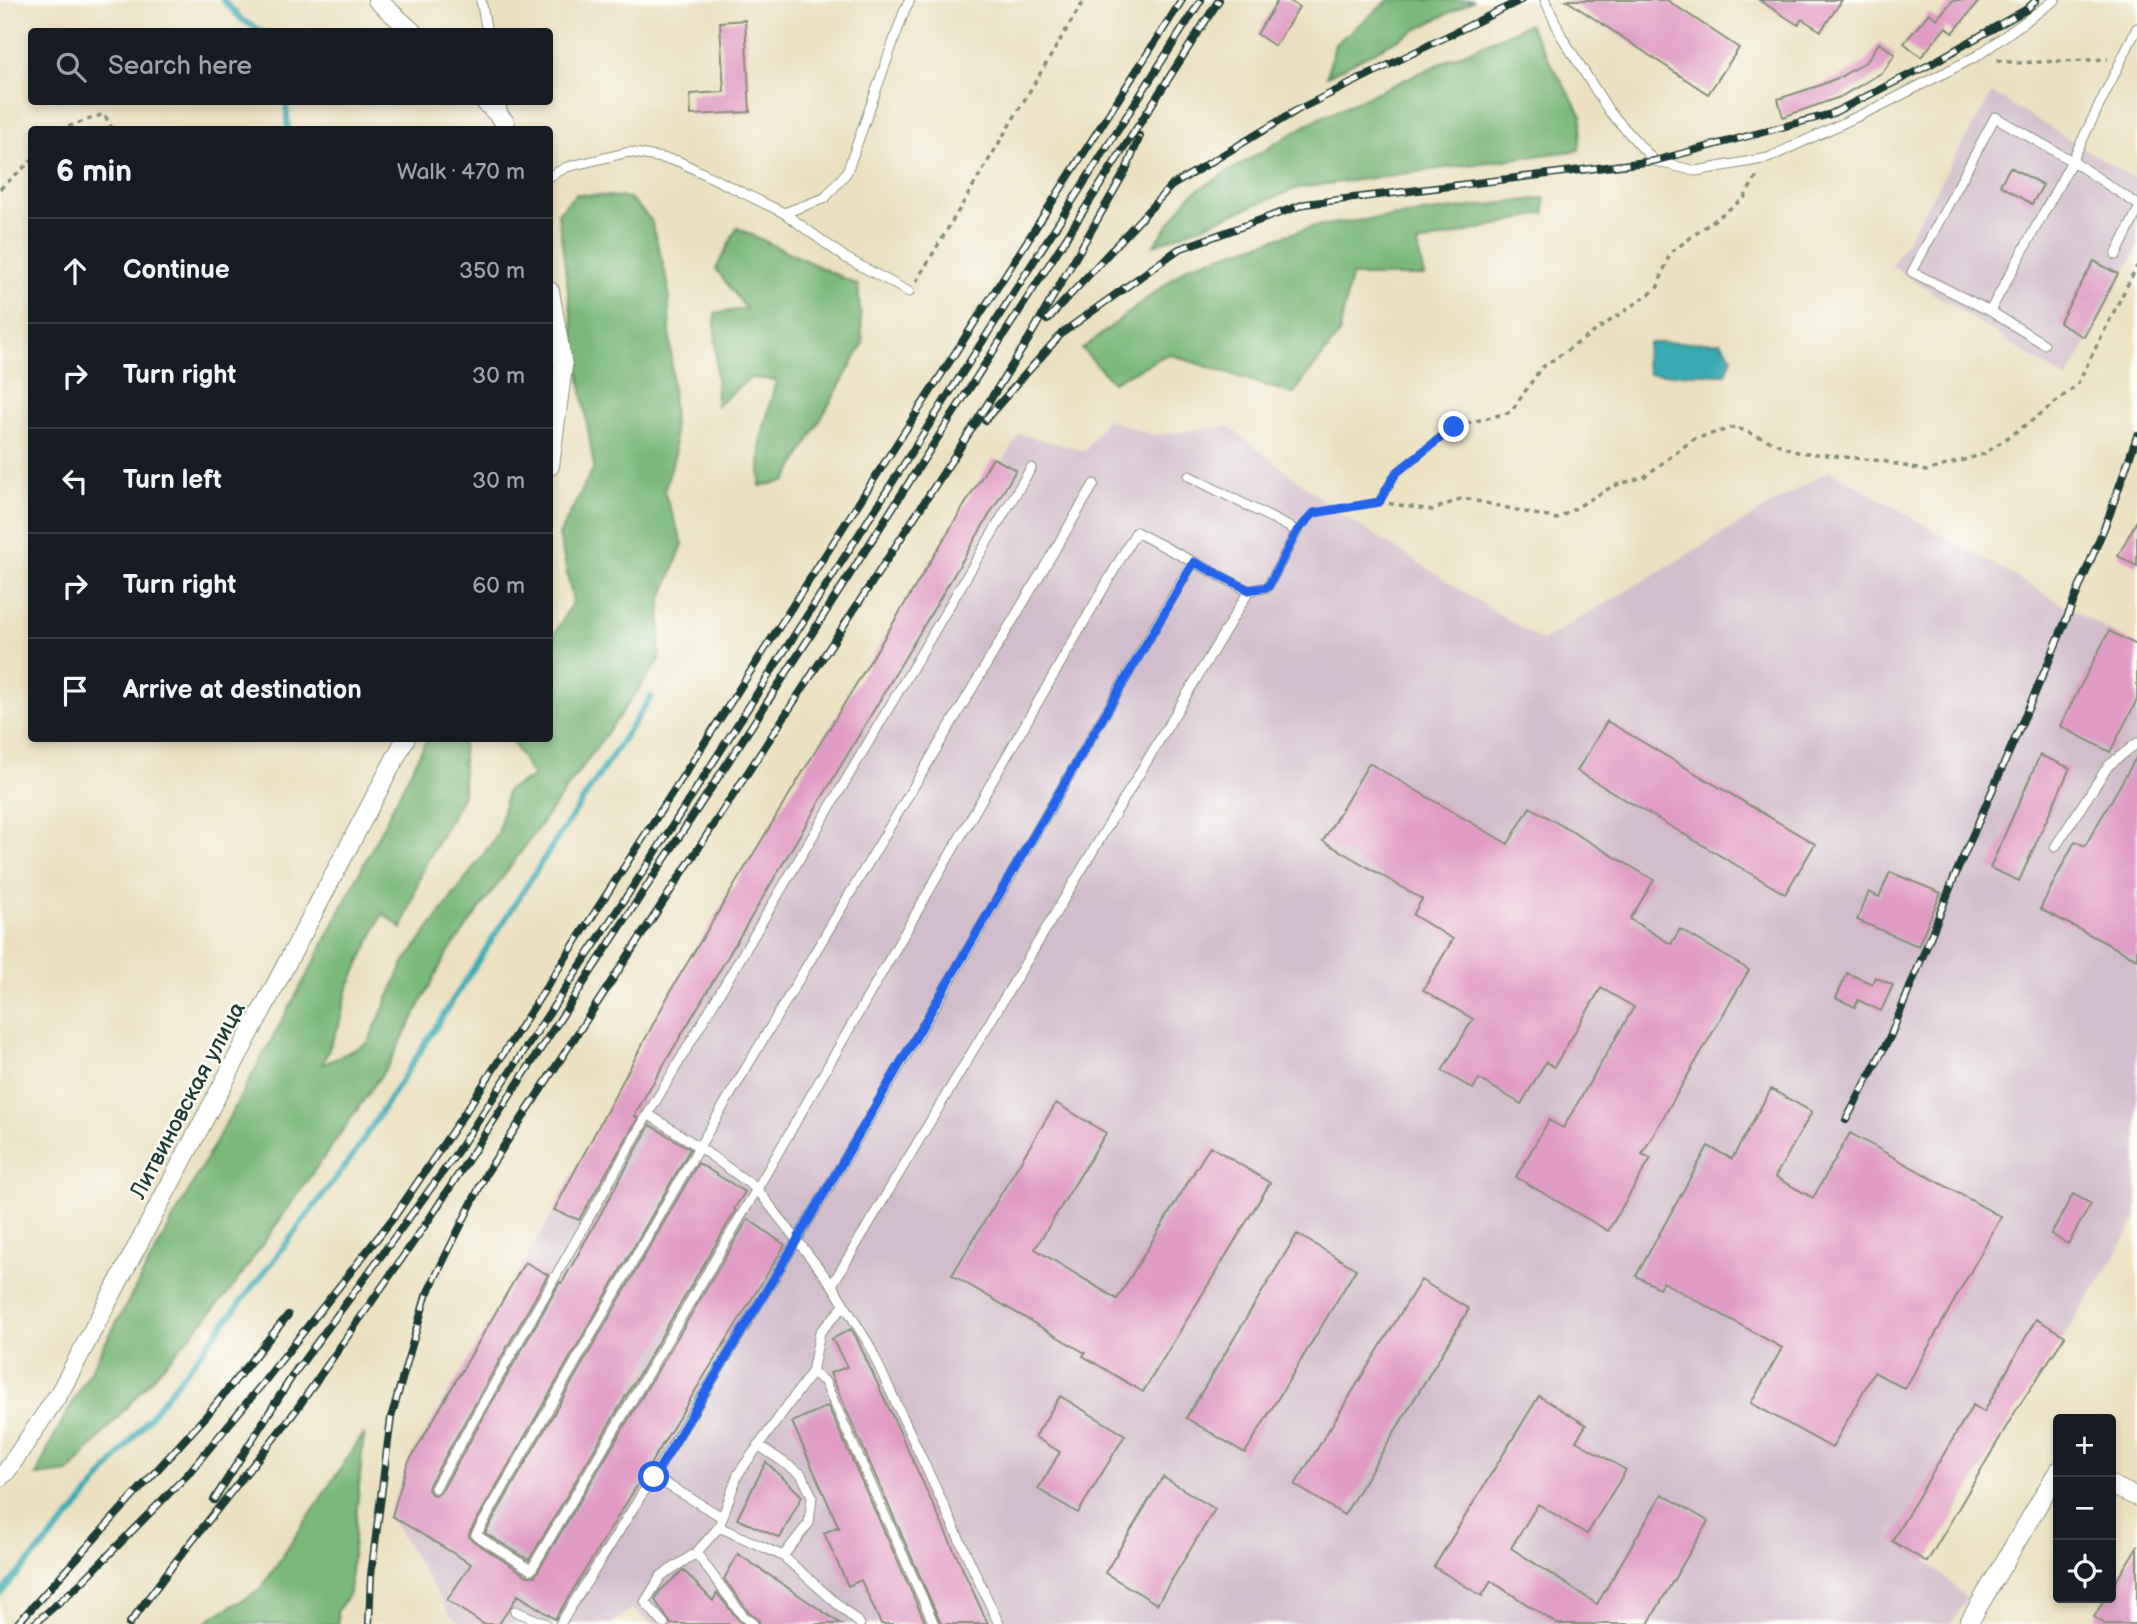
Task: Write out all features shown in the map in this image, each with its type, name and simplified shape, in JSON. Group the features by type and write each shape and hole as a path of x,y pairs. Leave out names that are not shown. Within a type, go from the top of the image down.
{"street":[{"path":"377,0 408,28"},
{"path":"488,105 506,126"},
{"path":"553,308 563,366 553,444"},
{"name":"Литвиновская улица","path":"0,1477 60,1392 404,742"},
{"path":"1968,1624 2054,1477"},
{"path":"2116,1487 2137,1497"}],"lane":[{"path":"481,0 486,28"},
{"path":"783,214 825,198 847,172 910,0"},
{"path":"1545,0 1562,37 1609,111 1654,161 1696,171 1768,158 1880,107 1977,56 2055,0"},
{"path":"1990,311 2072,161 2137,28"},
{"path":"501,105 506,126"},
{"path":"2044,344 1990,311 1912,272 1995,117 2072,161 2137,204"},
{"path":"553,174 567,167 629,152 678,161 783,214 846,258 909,292"},
{"path":"2116,255 2137,212"},
{"path":"435,1488 648,1114 1031,468"},
{"path":"1094,484 699,1147 476,1535 531,1570 757,1189 1136,532 1249,590 1268,587 1297,531 1189,476"},
{"path":"560,1624 654,1477 797,1240 1194,562"},
{"path":"832,1285 1249,590"},
{"path":"2054,847 2108,766 2137,744"},
{"path":"648,1114 757,1189 832,1285 868,1343 999,1624"},
{"path":"664,1624 645,1602 661,1576 696,1553 719,1527 738,1474 812,1372 820,1332 844,1306"},
{"path":"812,1372 825,1382 934,1624"},
{"path":"758,1445 801,1474 812,1496 809,1522 783,1556"},
{"path":"654,1477 722,1517"},
{"path":"719,1527 783,1556 860,1624"},
{"path":"696,1553 743,1616 753,1624"},
{"path":"515,1611 546,1624"}],"path":[{"path":"909,292 1084,0"},
{"path":"1977,56 2016,63 2122,59"},
{"path":"70,126 104,114 111,126"},
{"path":"1379,502 1396,473 1454,427 1511,412 1541,368 1657,289 1670,253 1744,198 1768,158"},
{"path":"0,188 28,164"},
{"path":"1297,531 1314,513 1379,502 1432,510 1464,498 1557,519 1613,486 1644,477 1694,439 1735,426 1797,452 1883,461 1926,471 1984,454 2077,385 2137,266"}],"shaded area":[{"path":"1992,93 2137,180 2137,249 2067,380 1892,266"},
{"path":"1106,419 1153,435 1228,426 1341,514 1542,641 1830,470 2137,645 2137,1216 2115,1257 2007,1425 1927,1561 1967,1598 1951,1624 653,1624 632,1609 611,1624 464,1624 451,1616 388,1514 407,1465 683,990 1019,434 1085,451"}],"green space":[{"path":"1389,0 1474,0 1327,76 1335,44"},
{"path":"1528,24 1582,116 1579,150 1298,188 1154,245 1191,194 1315,120"},
{"path":"576,194 630,198 651,220 668,283 675,454 664,492 683,544 661,601 659,661 445,957 389,1064 230,1291 69,1472 36,1476 50,1444 318,955 425,742 463,742 463,795 423,869 402,929 383,913 348,988 339,1025 322,1065 368,1043 404,963 498,834 507,790 533,777 513,742 553,742 553,637 573,601 559,535 594,467 558,213"},
{"path":"1544,198 1545,213 1417,244 1424,276 1351,276 1339,334 1293,394 1168,354 1113,382 1082,349 1189,266 1315,226"},
{"path":"737,228 858,285 863,344 786,481 760,486 761,439 776,380 750,378 717,405 715,313 746,309 716,269"},
{"path":"364,1433 349,1593 337,1612 338,1624 205,1624 209,1619 260,1590"}],"water":[{"path":"1721,342 1732,357 1726,374 1649,374 1645,360 1648,343"}],"building":[{"path":"1278,0 1288,0 1299,7 1275,46 1257,34"},
{"path":"1566,0 1667,0 1739,48 1708,94"},
{"path":"1759,0 1842,0 1821,31 1802,19 1798,25"},
{"path":"1953,0 1980,0 1953,33 1946,27 1921,57 1904,43 1929,13 1937,19"},
{"path":"745,20 750,112 691,115 690,94 724,92 720,22"},
{"path":"1879,43 1895,54 1883,72 1840,97 1783,117 1778,99 1840,77 1867,61"},
{"path":"2010,167 2043,185 2032,204 2000,185"},
{"path":"2094,261 2118,274 2084,337 2059,323"},
{"path":"993,458 1016,470 644,1098 634,1116 638,1118 579,1220 554,1210 674,985"},
{"path":"2137,520 2137,566 2118,556"},
{"path":"2109,631 2137,645 2137,700 2110,752 2060,726"},
{"path":"1607,721 1815,844 1785,894 1577,771"},
{"path":"2040,755 2070,768 2019,881 1990,868"},
{"path":"2137,756 2137,959 2040,909 2075,841 2085,846"},
{"path":"1369,763 1508,844 1530,807 1654,880 1630,919 1671,944 1680,929 1749,970 1642,1154 1651,1158 1608,1231 1516,1177 1549,1120 1563,1128 1634,1007 1601,988 1554,1067 1546,1062 1521,1104 1479,1079 1473,1089 1442,1071 1473,1019 1423,990 1453,939 1413,915 1422,899 1323,841"},
{"path":"1890,872 1941,893 1918,946 1857,920 1869,892 1879,897"},
{"path":"1847,973 1872,984 1875,977 1893,985 1881,1011 1858,1000 1855,1007 1836,998"},
{"path":"1771,1089 1812,1112 1775,1177 1813,1198 1850,1133 2001,1217 1905,1389 1874,1372 1832,1448 1751,1403 1782,1348 1663,1282 1659,1288 1636,1276 1708,1146 1732,1159"},
{"path":"1056,1103 1106,1133 1035,1249 1117,1299 1210,1146 1270,1183 1143,1392 1083,1356 1085,1353 952,1275"},
{"path":"650,1125 690,1149 470,1532 472,1540 527,1576 535,1576 748,1219 785,1245 555,1619 518,1595 499,1624 483,1624 447,1600 471,1564 392,1516 407,1465 525,1262 548,1275 429,1485 431,1494 441,1492"},
{"path":"698,1163 745,1192 529,1560 485,1533"},
{"path":"2073,1194 2091,1204 2068,1244 2051,1234"},
{"path":"1297,1234 1356,1269 1245,1453 1186,1418"},
{"path":"1421,1280 1469,1309 1344,1515 1295,1485"},
{"path":"2036,1319 2065,1336 2015,1412 1927,1562 1892,1541 1973,1405 1984,1412"},
{"path":"851,1329 988,1624 941,1624 830,1373 847,1367 832,1339"},
{"path":"1060,1396 1125,1435 1078,1513 1038,1489 1060,1452 1035,1437"},
{"path":"1539,1396 1586,1425 1576,1441 1626,1470 1587,1534 1538,1504 1511,1548 1597,1604 1662,1494 1708,1521 1648,1624 1557,1624 1491,1581 1482,1596 1434,1567"},
{"path":"828,1406 926,1624 881,1624 861,1580 848,1586 824,1533 837,1527 840,1530 792,1422"},
{"path":"766,1462 802,1496 780,1538 737,1519"},
{"path":"1163,1477 1215,1509 1157,1604 1105,1573"},
{"path":"2137,1547 2137,1624 2105,1624 2094,1617 2102,1603 2116,1603 2116,1581"},
{"path":"738,1554 841,1624 760,1624 724,1579"},
{"path":"683,1570 713,1601 717,1593 742,1624 671,1624 655,1600 660,1591"}],"waterway":[{"path":"223,0 242,20 256,28"},
{"path":"286,105 288,126"},
{"path":"0,1594 75,1511 263,1274 354,1154 651,697"}],"railway":[{"path":"34,1624 80,1584 187,1475 394,1217 472,1102 680,781 1182,0"},
{"path":"293,1375 453,1158 648,864 1201,0"},
{"path":"129,1624 294,1413 428,1221 800,652 1219,0"},
{"path":"1047,320 1171,186 1299,109 1521,0"},
{"path":"985,420 1062,333 1179,249 1305,204 1654,161 1831,114 1929,65 2027,9 2036,0"},
{"path":"369,1624 371,1575 391,1418 426,1296 487,1172 1028,340 1126,170 1140,136"},
{"path":"1846,1120 1890,1037 1957,871 2109,516 2137,436"},
{"path":"17,1624 207,1415 288,1315"},
{"path":"214,1500 298,1367"}],"route":[{"path":"654,1477 797,1240 1194,562 1249,590 1268,587 1297,531 1314,513 1379,502 1396,473 1454,427"}]}
